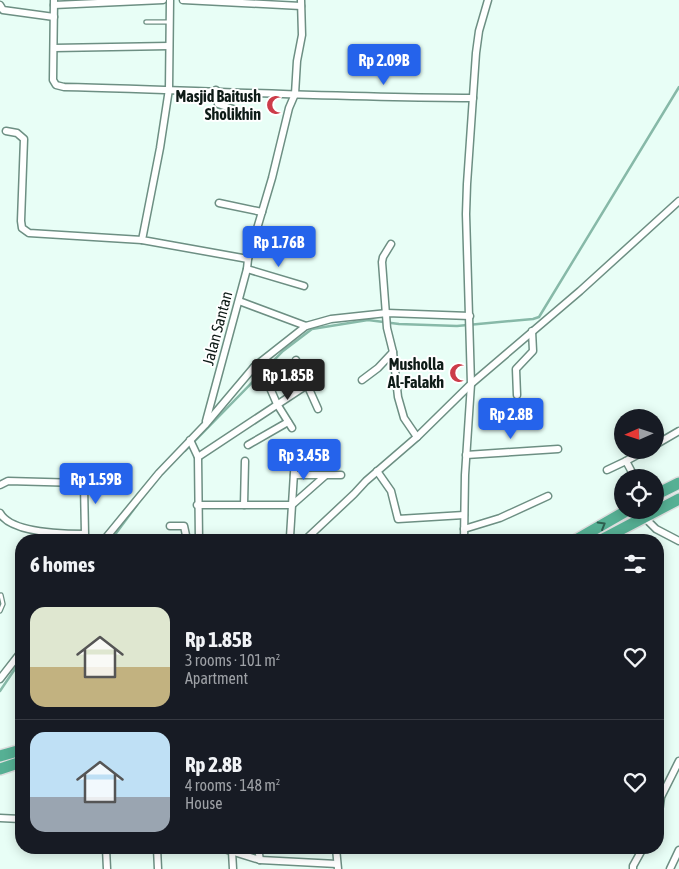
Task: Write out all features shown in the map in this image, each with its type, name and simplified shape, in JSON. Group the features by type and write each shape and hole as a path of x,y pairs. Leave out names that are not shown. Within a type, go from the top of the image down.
{"highway":[{"path":"664,490 679,483"},
{"path":"664,506 679,498"},
{"path":"586,534 614,518"},
{"path":"614,534 640,519"},
{"path":"0,756 15,752"},
{"path":"0,769 15,764"}],"street":[{"path":"164,0 54,3 53,80 56,85 403,98 473,98"},
{"path":"142,240 160,148 169,89 170,0"},
{"path":"183,0 301,3"},
{"path":"464,534 466,455 471,384 466,214 479,31 488,0"},
{"name":"Jalan Santan","path":"205,425 239,301 248,259 295,94 297,61 302,35 301,3"},
{"path":"0,5 3,10 54,17"},
{"path":"54,48 169,46"},
{"path":"216,90 218,104 233,109"},
{"path":"6,131 17,133 24,139 21,221 22,228 29,233 142,240 248,259"},
{"path":"311,534 377,471 417,437 471,384 580,291 679,201"},
{"path":"220,203 262,212"},
{"path":"391,244 382,257 387,328 393,352 400,408 404,418 417,437"},
{"path":"247,269 304,286"},
{"path":"239,301 306,326"},
{"path":"109,534 159,473 191,442 254,367 306,326 331,319 387,316 470,317"},
{"path":"517,395 516,369 533,351 532,332"},
{"path":"362,380 378,368 393,352"},
{"path":"296,360 318,409"},
{"path":"248,445 290,425 277,404 267,381 254,367"},
{"path":"198,454 307,385"},
{"path":"664,440 679,431"},
{"path":"191,442 198,454 199,534"},
{"path":"466,455 558,449"},
{"path":"290,534 294,456"},
{"path":"608,470 630,459"},
{"path":"244,505 245,461"},
{"path":"626,461 630,469"},
{"path":"377,471 391,491 398,519 464,515"},
{"path":"294,475 341,475"},
{"path":"197,505 292,505 326,475"},
{"path":"0,485 8,481 81,483 84,485 85,496 85,534 57,534 29,529 4,520 0,513"},
{"path":"464,529 500,518 548,496"},
{"path":"646,519 656,528 679,541"},
{"path":"170,526 184,526 186,534"},
{"path":"0,679 15,660"},
{"path":"664,792 679,761"},
{"path":"0,818 15,819"},
{"path":"670,869 679,850"},
{"path":"106,854 107,869"},
{"path":"158,854 158,869"},
{"path":"232,854 233,869"},
{"path":"241,854 260,860 338,866"},
{"path":"259,854 260,860"},
{"path":"633,869 640,854"}],"lane":[{"path":"146,22 170,22"},
{"path":"0,611 3,604 1,595"},
{"path":"287,861 288,869"}],"waterway":[{"path":"185,451 283,351 312,329 368,320 399,324 457,326 539,317 679,87"},
{"path":"115,534 137,505"},
{"path":"0,691 15,669"}],"place":[{"name":"Masjid Baitush Sholikhin","path":"276,105"},
{"name":"Musholla Al-Falakh","path":"459,373"}]}
